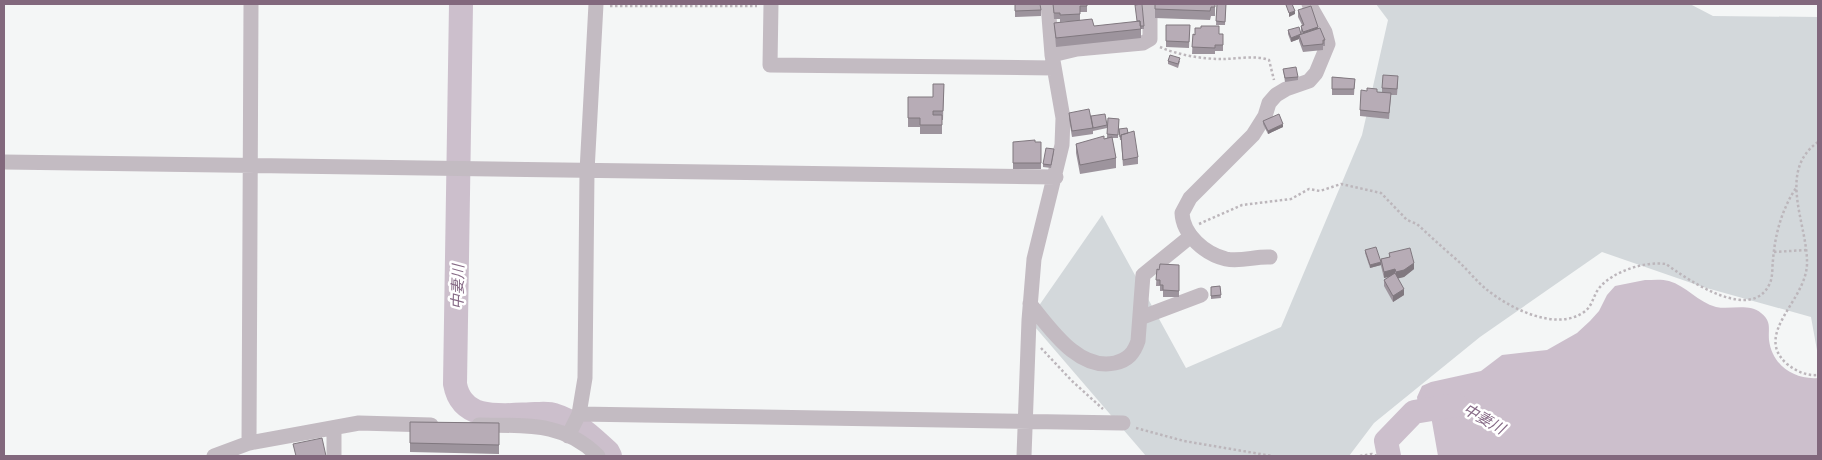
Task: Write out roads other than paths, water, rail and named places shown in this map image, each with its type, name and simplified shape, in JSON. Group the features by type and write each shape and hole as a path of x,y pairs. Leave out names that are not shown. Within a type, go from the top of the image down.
{"street":[{"path":"249,443 252,4"},
{"path":"1024,456 1028,334 1034,259 1056,177 1062,145 1063,118 1053,61 1048,4"},
{"path":"771,5 770,64 1053,61 1077,49 1143,43 1150,39 1150,4"},
{"path":"1270,257 1226,259 1210,253 1190,235 1182,222 1182,213 1190,198 1253,134 1270,102 1286,89 1309,81 1316,73 1328,44 1325,32 1309,4"},
{"path":"574,426 585,378 587,170 596,5"},
{"path":"4,162 1056,177"},
{"path":"1030,304 1061,342 1077,354 1094,362 1108,364 1127,359 1135,350 1138,341 1143,275 1190,235"},
{"path":"1140,318 1201,296"},
{"path":"464,425 552,428 574,426 1025,420 1123,423"},
{"path":"214,456 249,443 359,423 445,425"},
{"path":"574,426 598,456"},
{"path":"334,428 334,456"}],"water":[{"path":"1645,280 1669,281 1681,286 1710,305 1721,308 1751,308 1761,313 1767,319 1771,349 1779,364 1801,376 1818,378 1818,456 1438,456 1431,416 1418,405 1417,397 1422,386 1431,382 1481,371 1502,355 1547,350 1577,333 1590,321 1599,311 1607,295 1615,286"}],"waterway":[{"name":"中妻川","path":"461,4 455,384 459,397 475,411 486,414 550,414 562,418 583,430 610,456"},
{"name":"中妻川","path":"1389,456 1386,441 1414,412 1456,405"}]}
